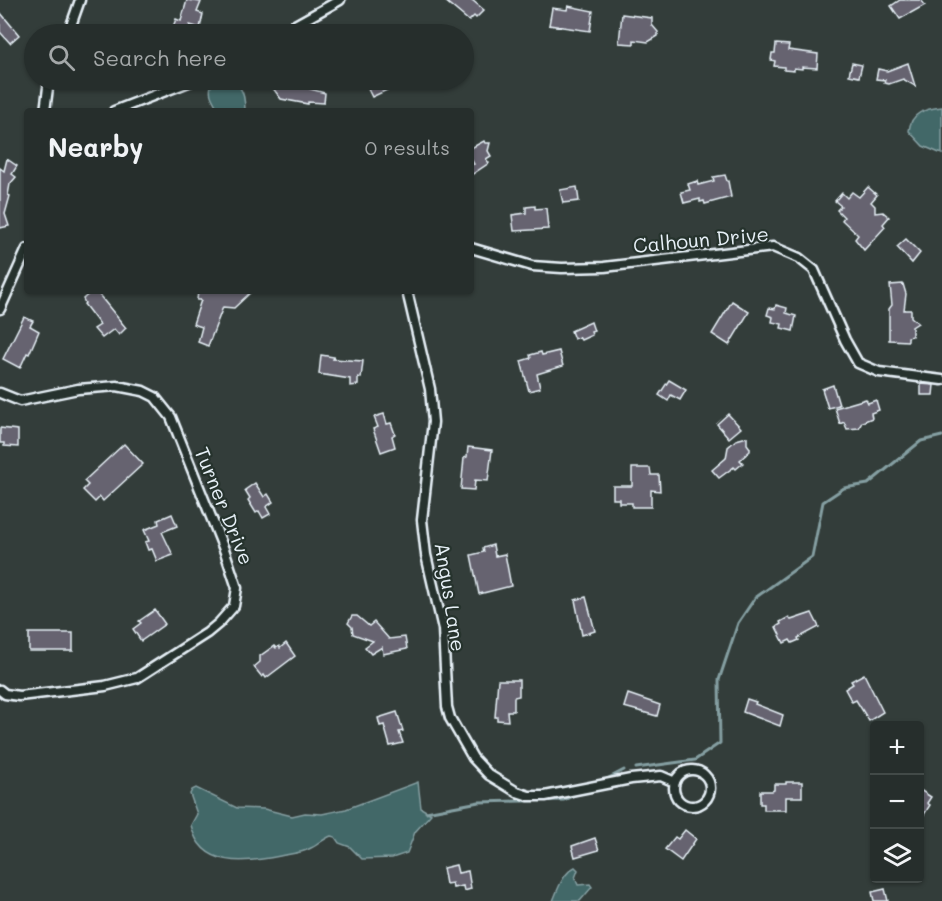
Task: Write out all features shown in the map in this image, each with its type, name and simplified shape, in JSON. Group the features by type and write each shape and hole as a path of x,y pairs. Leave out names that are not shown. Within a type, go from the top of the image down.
{"street":[{"path":"72,24 80,0"},
{"path":"297,24 340,0"},
{"path":"45,108 48,90"},
{"path":"122,108 168,90"},
{"name":"Calhoun Drive","path":"474,249 531,266 562,268 604,267 773,247 799,258 814,270 845,340 858,363 879,372 942,380"},
{"path":"0,309 24,256"},
{"name":"Angus Lane","path":"408,294 425,365 432,406 433,422 422,520 426,555 443,629 447,707 455,730 473,758 489,775 517,792 530,796 545,796 631,779 661,776 675,782"},
{"name":"Turner Drive","path":"0,393 20,402 78,390 117,386 143,391 154,397 171,417 237,588 234,606 219,623 137,678 105,686 19,696 5,694 0,690"},
{"name":"Angus Lane","path":"697,771 708,780 710,792 701,804 687,806 675,793 675,782 684,772 697,771"}],"water":[{"path":"242,90 245,108 218,108 210,91"},
{"path":"942,107 942,154 923,146 909,131 913,120 920,113"},
{"path":"418,782 421,808 431,814 415,832 407,853 392,858 362,859 350,847 339,843 335,837 331,836 314,847 300,852 253,860 226,860 204,849 196,839 191,825 197,814 190,794 196,788 237,808 264,809 292,816 305,813 322,814 346,809"},
{"path":"575,867 578,870 575,878 578,885 590,884 592,887 580,901 553,901 564,877"}],"building":[{"path":"187,0 201,2 197,12 203,14 201,24 174,24 176,19 181,21"},
{"path":"444,0 472,0 484,10 469,21"},
{"path":"900,0 921,0 925,5 900,19 891,6"},
{"path":"568,6 593,11 590,31 549,25 552,8 567,10"},
{"path":"0,12 19,35 10,43 0,32"},
{"path":"622,14 652,18 652,25 658,32 658,36 648,42 634,40 634,44 619,43"},
{"path":"776,44 789,45 788,50 818,54 817,68 794,68 794,71 774,66 775,61 771,60"},
{"path":"852,63 862,65 859,77 849,75"},
{"path":"908,63 915,86 903,79 889,84 884,83 885,80 876,79 878,69 887,71"},
{"path":"274,90 314,90 325,93 324,103 308,102 308,104 281,99"},
{"path":"368,90 387,90 372,97"},
{"path":"484,141 490,143 488,151 491,156 486,159 489,163 474,173 474,164 474,146"},
{"path":"7,159 17,166 12,174 16,177 10,184 8,195 10,196 5,214 9,226 0,228 0,168 4,171"},
{"path":"725,175 731,197 705,204 704,201 700,202 700,199 684,203 681,192 690,190 688,184 697,181 698,185 714,181 713,177"},
{"path":"577,187 579,201 563,203 560,190"},
{"path":"868,187 877,195 871,202 875,206 875,213 883,212 889,217 883,224 885,227 864,250 855,239 858,235 842,220 844,217 837,210 841,206 835,201 842,193 847,198 852,192 859,197"},
{"path":"535,206 535,209 546,208 548,229 514,231 512,215 526,213 526,207"},
{"path":"906,239 920,253 912,263 897,247"},
{"path":"903,284 906,294 904,310 911,310 911,317 918,323 912,327 912,336 908,337 908,341 889,340 889,309 892,305 890,285"},
{"path":"89,294 98,294 126,328 119,335 114,329 102,338 94,329 100,325 84,304 83,299"},
{"path":"198,294 249,294 234,308 223,307 208,346 198,342 202,327 193,324 201,300 197,300"},
{"path":"732,301 749,312 729,345 712,334"},
{"path":"776,305 787,308 786,313 796,316 793,331 781,328 782,324 772,322 773,317 767,315 769,308 775,309"},
{"path":"24,317 33,321 30,326 39,331 20,368 3,359"},
{"path":"591,322 594,331 591,332 592,335 581,340 579,337 574,339 571,331"},
{"path":"559,351 563,366 537,374 540,388 529,391 521,361 541,352 542,355"},
{"path":"321,355 334,357 333,359 363,361 358,385 350,386 350,379 319,374"},
{"path":"669,380 686,390 680,400 671,395 668,401 659,395"},
{"path":"921,384 934,385 933,395 921,395"},
{"path":"833,385 839,405 828,408 822,389"},
{"path":"866,399 868,403 876,400 879,410 871,413 872,418 862,422 859,428 847,429 844,422 840,424 835,408"},
{"path":"384,414 387,424 391,423 395,434 392,436 395,447 381,452 373,429 378,427 374,417"},
{"path":"728,414 741,428 729,438 717,424"},
{"path":"0,428 18,430 18,447 4,446 4,443 0,443"},
{"path":"747,437 750,451 740,460 743,463 719,478 712,470 726,458 728,447 736,440"},
{"path":"124,444 143,464 103,501 100,497 95,502 83,490 88,485 84,481"},
{"path":"468,447 492,450 488,481 475,480 474,490 461,489 464,458 467,457"},
{"path":"632,468 650,468 651,475 659,475 660,491 651,490 651,507 632,507 632,503 619,503 619,499 613,499 613,486 632,486"},
{"path":"255,483 264,497 268,494 273,502 266,507 270,514 263,518 259,511 256,513 245,490"},
{"path":"172,514 177,526 162,532 173,555 157,561 152,549 148,550 145,542 149,541 144,530 159,524 158,520"},
{"path":"493,545 495,556 505,554 511,586 479,594 471,555 484,552 483,548"},
{"path":"586,597 595,631 582,635 575,600"},
{"path":"155,610 165,624 141,641 133,629 141,623 139,621"},
{"path":"812,613 819,627 798,638 799,640 784,643 776,627 781,624 780,622 789,617 791,620"},
{"path":"352,616 357,616 369,626 374,622 389,639 405,637 407,649 383,654 382,647 371,654 365,647 373,641 353,634 352,627 348,623"},
{"path":"29,633 73,633 73,651 29,651"},
{"path":"286,643 295,656 266,678 264,675 262,677 254,667 260,662 260,656 274,646 280,648"},
{"path":"864,674 883,712 869,721 856,700 852,702 845,689 853,684 851,681"},
{"path":"498,680 519,680 519,696 514,697 514,711 507,711 508,721 497,720 495,717"},
{"path":"628,694 660,705 657,716 624,707"},
{"path":"747,699 783,715 780,726 743,712"},
{"path":"397,712 403,731 399,732 403,743 390,746 384,725 380,726 378,718"},
{"path":"786,782 802,782 802,797 786,797 786,810 764,810 764,804 760,804 760,791 772,791 774,784 786,784"},
{"path":"924,793 931,797 927,803 930,805 924,815"},
{"path":"685,830 696,839 681,861 665,849 675,837 678,839"},
{"path":"595,838 599,850 575,857 572,846"},
{"path":"456,865 458,873 468,871 471,889 464,891 463,886 453,888 452,883 446,884 443,868"},
{"path":"885,889 888,901 874,901 872,892"}],"waterway":[{"path":"636,768 695,760 720,743 719,680 738,623 755,598 812,557 823,502 844,488 868,484 921,441 942,436"},
{"path":"603,781 624,770"},
{"path":"426,812 479,802 564,800 579,793"}]}
